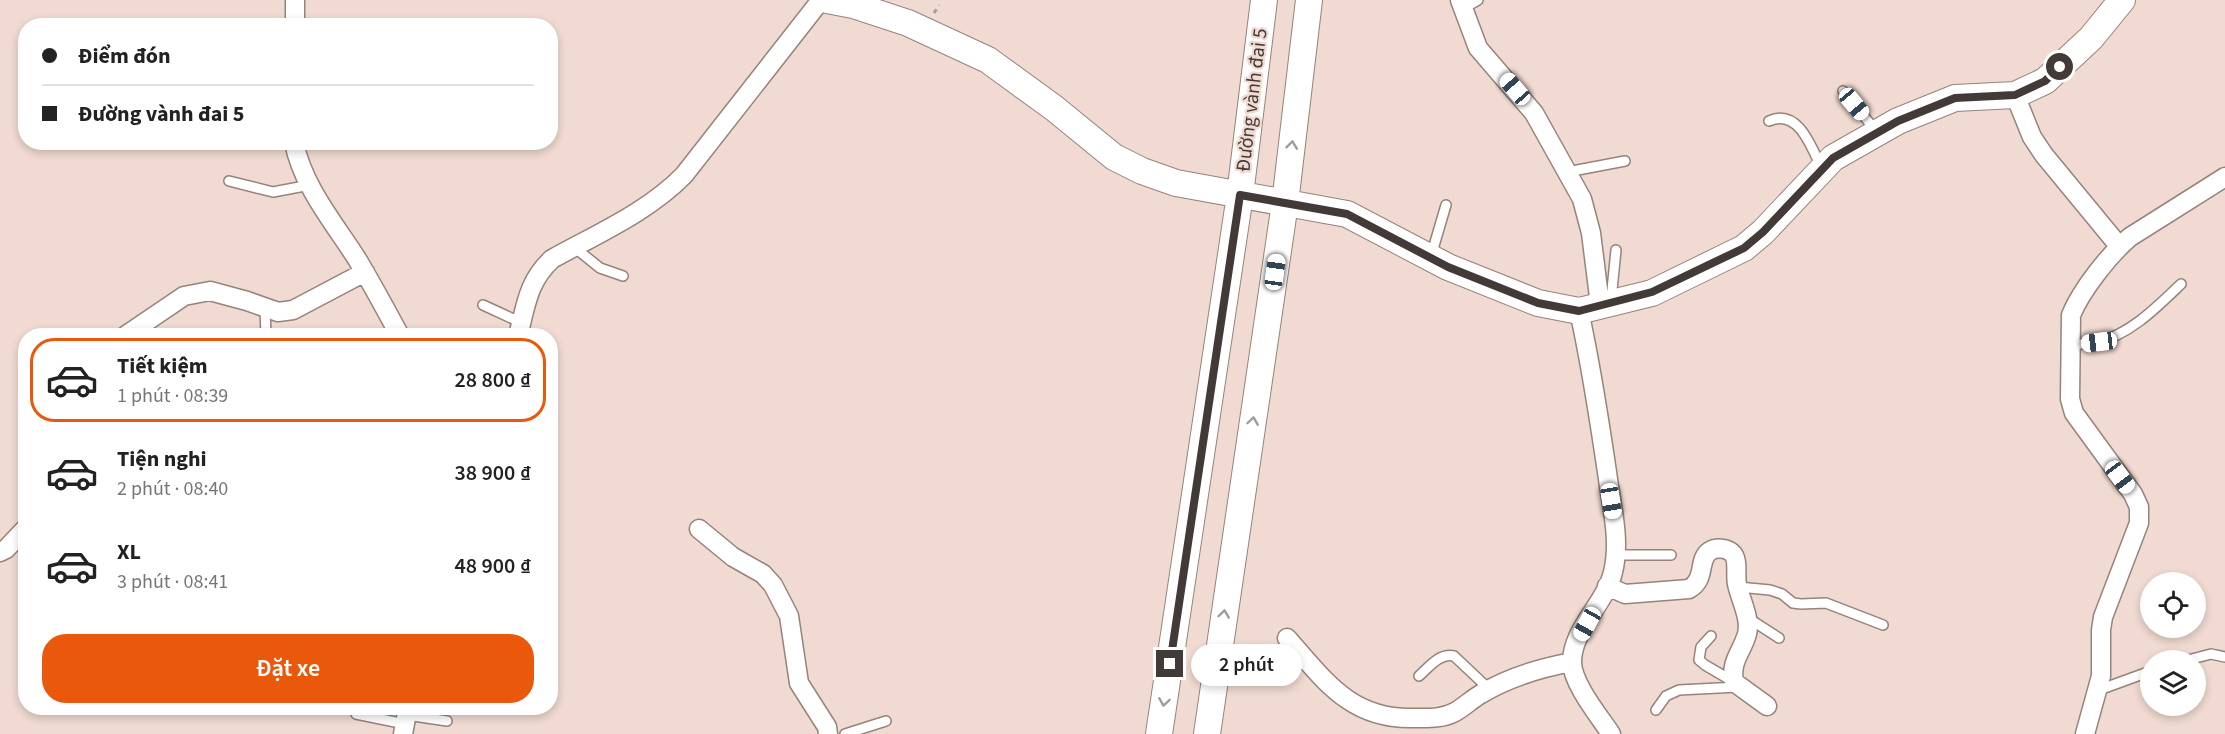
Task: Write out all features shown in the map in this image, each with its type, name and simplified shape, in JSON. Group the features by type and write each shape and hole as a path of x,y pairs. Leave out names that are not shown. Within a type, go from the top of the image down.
{"main road":[{"path":"827,0 853,5 909,23 988,60 1046,101 1114,157 1142,171 1176,183 1347,214 1430,258 1538,303 1597,306 1652,292 1744,248 1763,232 1833,158 1877,132 1955,98 2015,95 2045,81 2091,38 2122,0"},
{"name":"Đường vành đai 5","path":"1159,734 1240,195 1264,0"},
{"path":"1207,734 1285,203 1309,0"}],"street":[{"path":"295,0 295,18"},
{"path":"521,328 531,287 539,271 552,259 670,190 821,0"},
{"path":"1467,3 1478,48 1534,113 1567,172 1587,216 1597,306 1590,364 1608,478 1616,555 1613,572 1577,643 1572,662 1579,683 1611,734"},
{"path":"2015,95 2032,137 2044,155 2119,246"},
{"path":"295,150 297,159 310,185 365,273 395,328"},
{"path":"2085,734 2099,690 2103,617 2135,538 2139,523 2139,507 2133,494 2074,413 2070,399 2071,315 2076,303 2119,246 2225,177"},
{"path":"137,328 184,296 210,291 278,312 293,310 365,273"},
{"path":"699,529 733,557 763,574 773,585 789,616 799,683 827,727 828,734"},
{"path":"0,552 18,536"},
{"path":"1607,586 1625,594 1689,589 1696,585 1700,578 1704,558 1708,552 1715,549 1726,549 1735,558 1738,587 1746,616 1747,634 1732,670 1737,684 1767,706"},
{"path":"1287,638 1332,689 1348,702 1397,726 1454,713 1490,689 1527,673 1572,662"}],"lane":[{"path":"1843,91 1877,132"},
{"path":"1769,121 1778,117 1789,118 1804,133 1822,169"},
{"path":"1567,172 1625,161"},
{"path":"229,181 273,192 310,185"},
{"path":"1430,258 1446,205"},
{"path":"574,247 600,268 624,276"},
{"path":"1597,306 1616,250"},
{"path":"2070,345 2099,342 2121,332 2150,313 2181,284"},
{"path":"483,305 517,328"},
{"path":"265,308 266,328"},
{"path":"1616,555 1671,555"},
{"path":"1738,587 1770,590 1782,594 1793,603 1826,603 1883,625"},
{"path":"1746,616 1779,638"},
{"path":"1711,636 1701,647 1699,660 1737,684"},
{"path":"1419,676 1440,657 1450,655 1490,689"},
{"path":"2206,655 2225,657"},
{"path":"2099,690 2140,674"},
{"path":"1656,711 1666,696 1679,690 1737,684"},
{"path":"364,715 406,720 447,721"},
{"path":"844,734 886,721"}],"route":[{"path":"1170,664 1240,195 1347,214 1448,267 1538,303 1579,311 1652,292 1744,248 1763,232 1833,158 1898,121 1955,98 2015,95 2045,81 2060,67"}]}
